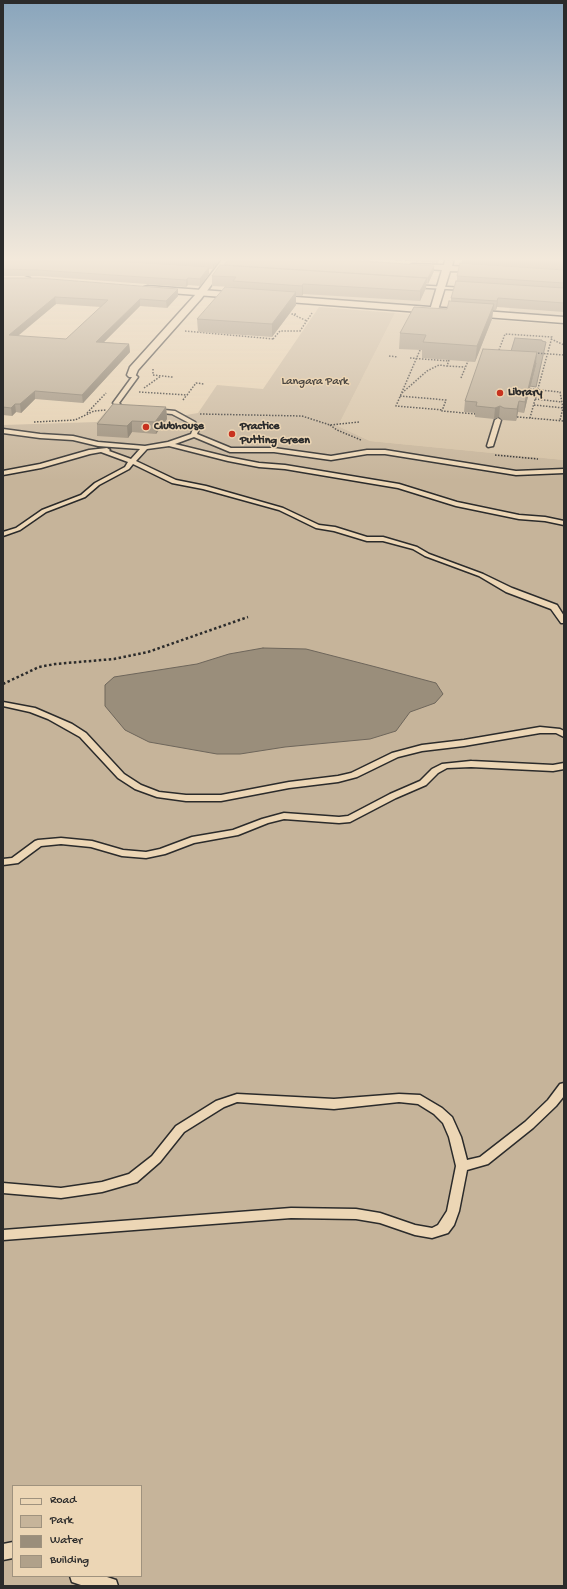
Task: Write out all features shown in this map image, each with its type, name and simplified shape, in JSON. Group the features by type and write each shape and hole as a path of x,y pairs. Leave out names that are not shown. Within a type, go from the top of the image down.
{"street":[{"path":"132,375 133,369 167,331"}],"lane":[{"path":"129,409 121,409 116,403 135,377 132,375"},
{"path":"145,410 173,412 193,423 196,430 194,435"},
{"path":"490,446 498,420"},
{"path":"3,431 40,436 73,438 98,444 131,448"},
{"path":"3,473 41,466 90,452 145,448 169,444 194,435 230,450 274,450 331,458 367,452 385,452 516,473 564,471"},
{"path":"169,444 228,459 259,465 285,467 399,486 456,504 519,517 545,519 564,523"},
{"path":"3,534 18,529 44,511 83,496 97,484 127,468 145,448"},
{"path":"102,451 152,469 174,482 204,487 281,509 318,526 335,529 366,539 383,539 415,548 427,555 481,574 509,590 554,607 564,621"},
{"path":"3,704 32,710 52,717 83,734 121,776 138,787 157,794 186,798 222,798 282,786 338,779 354,775 395,755 422,748 464,743 540,730 556,731 564,734"},
{"path":"3,862 15,860 38,843 61,841 92,844 122,853 146,855 162,852 192,840 235,833 265,821 284,816 338,820 350,819 393,796 423,784 435,771 444,766 471,764 553,768 564,766"},
{"path":"462,1166 484,1161 530,1125 552,1103 564,1087"},
{"path":"3,1188 61,1193 102,1188 133,1178 156,1159 180,1129 220,1104 237,1098 334,1104 399,1098 420,1100 438,1111 448,1120 455,1136 462,1166 453,1211 449,1221 443,1229 432,1233 414,1230 380,1218 356,1214 291,1213 3,1235"},
{"path":"81,1577 110,1586"}],"path":[{"path":"186,331 274,339 280,331"},
{"path":"505,351 499,350 505,334 552,337 551,339 564,345"},
{"path":"530,418 551,339"},
{"path":"416,349 420,350 396,406 476,414"},
{"path":"531,353 564,355"},
{"path":"389,356 398,357"},
{"path":"410,358 449,361 447,366"},
{"path":"461,378 468,361"},
{"path":"400,395 427,371 439,365 466,367"},
{"path":"153,367 152,374 172,377 171,378"},
{"path":"134,395 161,376"},
{"path":"183,400 196,383 204,384"},
{"path":"86,415 110,388"},
{"path":"530,389 560,392 563,408 560,420"},
{"path":"138,392 187,395"},
{"path":"400,395 446,400 443,410"},
{"path":"535,399 562,402"},
{"path":"534,405 563,408"},
{"path":"27,422 75,420 94,411 121,409"},
{"path":"173,412 199,414 295,415 330,425 359,422"},
{"path":"517,416 564,420"},
{"path":"3,684 39,667 55,664 114,659 148,652 248,617"}],"shaded area":[{"path":"386,331 564,331 564,460 370,441 338,426"}],"green space":[{"name":"Langara Park","path":"303,331 386,331 338,426 370,441 564,460 564,1586 3,1586 3,425 97,422 106,411 186,415 198,413 217,385 263,389"}],"water":[{"path":"515,338 542,340 546,342 536,387 530,386 536,363 508,361"},
{"path":"263,648 306,649 436,683 443,694 435,703 410,712 396,731 370,739 285,747 240,754 217,754 149,742 125,730 105,706 105,685 114,677 197,664 229,654"}],"building":[{"path":"3,331 14,331 9,335 66,339 74,331 107,331 96,342 129,344 82,395 35,391 20,404 15,404 11,408 3,407"},
{"path":"401,331 483,331 477,346 423,342 426,335 400,333"},
{"name":"Library","path":"483,349 537,352 525,402 519,401 517,409 504,408 500,406 495,408 476,406 477,402 465,401"},
{"path":"113,404 166,407 155,422 132,421 127,426 97,424"}],"place":[{"name":"Library","path":"500,393"},
{"name":"Clubhouse","path":"146,427"},
{"name":"Practice Putting Green","path":"232,434"}]}
